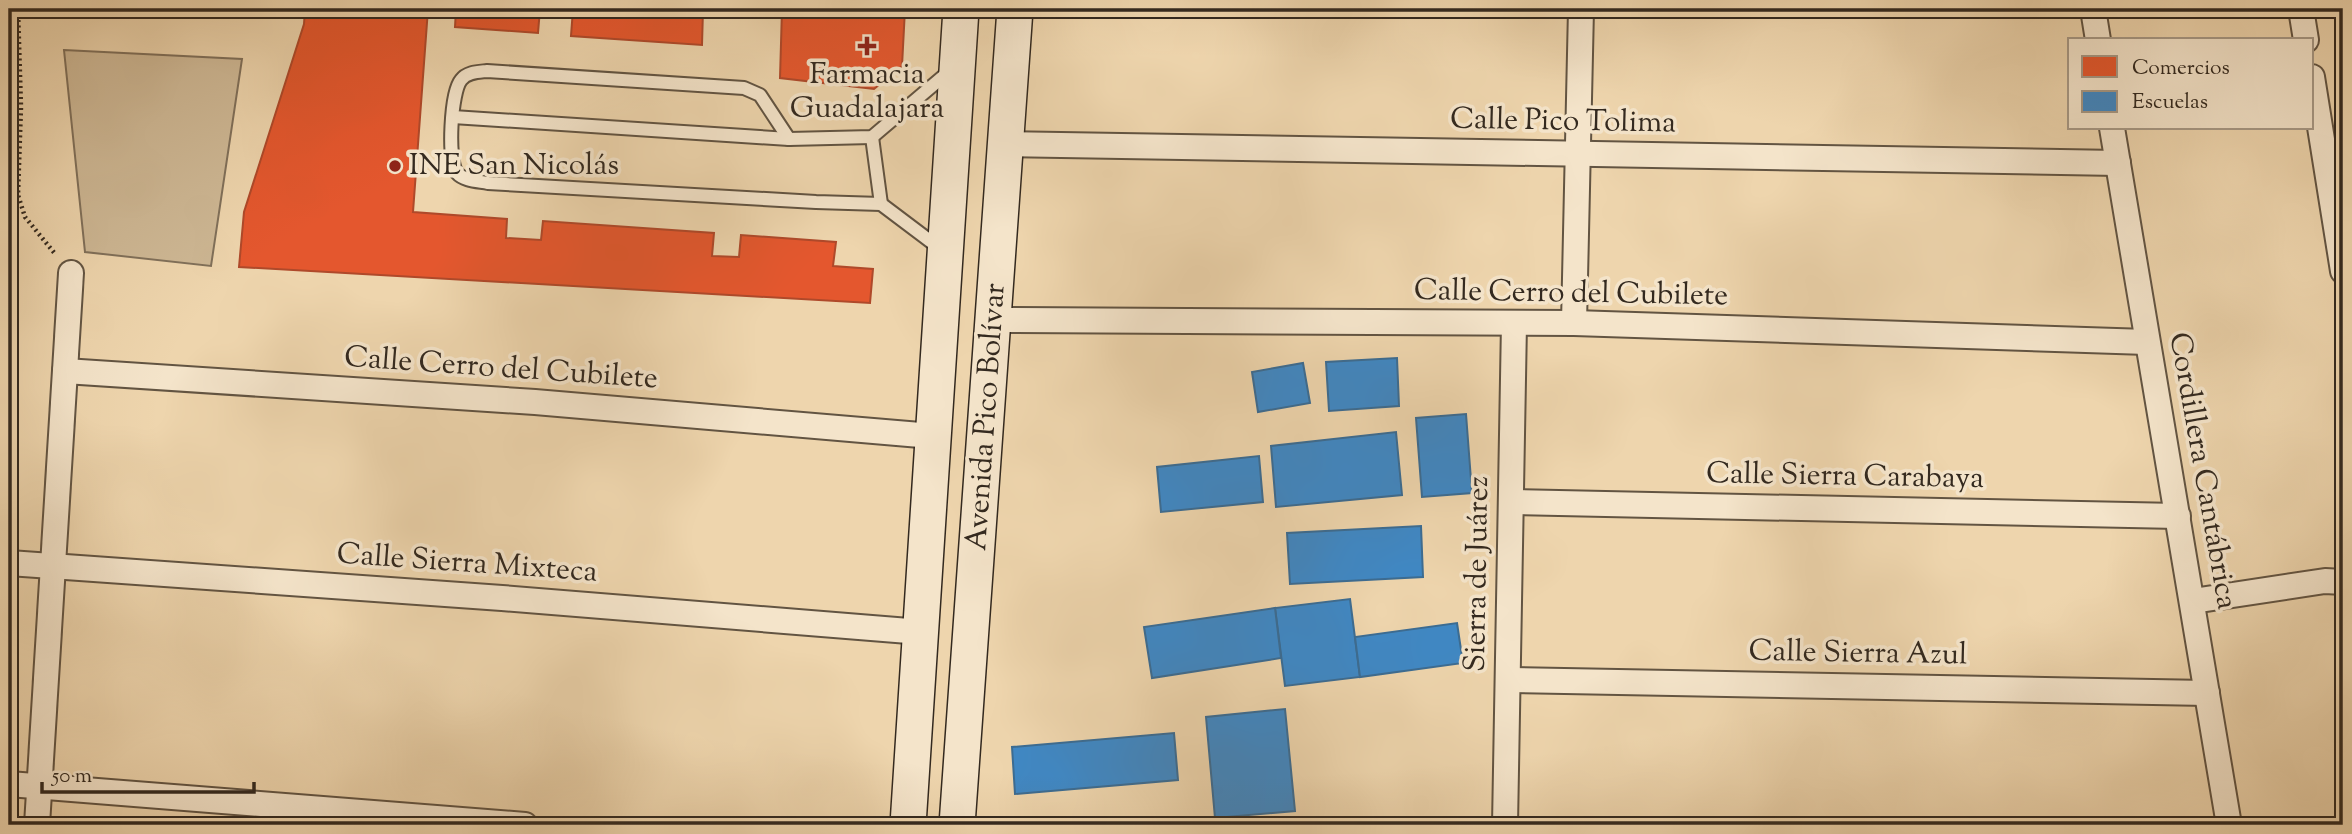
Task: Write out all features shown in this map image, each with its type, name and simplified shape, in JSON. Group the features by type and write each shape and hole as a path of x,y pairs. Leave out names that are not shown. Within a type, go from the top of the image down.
{"street":[{"name":"Avenida Pico Bolívar","path":"908,825 961,9"},
{"name":"Avenida Pico Bolívar","path":"957,825 1015,9"},
{"path":"1574,323 1581,9"},
{"path":"2093,9 2098,38"},
{"path":"2301,9 2306,38"},
{"path":"2314,90 2343,271"},
{"name":"Cordillera Cantábrica","path":"2112,130 2230,825"},
{"name":"Calle Pico Tolima","path":"1007,144 2118,163"},
{"path":"37,825 71,273"},
{"name":"Calle Cerro del Cubilete","path":"994,320 1574,323 2147,342"},
{"name":"Sierra de Juárez","path":"1505,825 1514,323"},
{"name":"Calle Cerro del Cubilete","path":"65,371 535,401 932,436"},
{"name":"Calle Sierra Carabaya","path":"1511,502 2178,516"},
{"name":"Calle Sierra Mixteca","path":"9,563 502,598 921,632"},
{"path":"2193,601 2325,581 2343,582"},
{"name":"Calle Sierra Azul","path":"1508,680 2207,692"},
{"path":"9,785 524,825"}],"lane":[{"path":"453,117 789,139 872,137 957,65"},
{"path":"789,139 760,95 744,88 487,71 467,75 456,90 453,166 465,179 488,183 881,204 944,252"},
{"path":"872,137 881,204"}],"path":[{"path":"18,9 21,107 18,195 25,217 71,273"}],"shaded area":[{"path":"64,50 242,59 211,266 85,252"}],"building: Comercios":[{"path":"305,9 428,9 413,212 507,219 506,238 541,240 543,221 714,233 712,256 739,257 741,235 836,242 833,266 873,269 870,303 239,267 244,212 304,24"},
{"path":"456,9 540,9 538,33 455,27"},
{"path":"573,9 727,9 727,11 703,10 702,45 571,36"},
{"path":"782,9 905,9 902,66 874,89 780,78"}],"building: Escuelas":[{"path":"1397,358 1399,406 1329,411 1326,362"},
{"path":"1303,363 1310,403 1258,412 1252,372"},
{"path":"1466,414 1472,493 1422,497 1416,418"},
{"path":"1396,432 1402,495 1276,507 1271,446"},
{"path":"1259,456 1263,502 1161,512 1157,467"},
{"path":"1421,526 1423,577 1290,584 1287,533"},
{"path":"1350,599 1360,677 1285,686 1275,608"},
{"path":"1275,608 1281,658 1152,678 1144,627"},
{"path":"1457,623 1463,663 1360,677 1355,637"},
{"path":"1285,709 1295,811 1215,818 1206,717"},
{"path":"1174,733 1178,780 1015,794 1012,747"}],"place":[{"name":"Farmacia Guadalajara","path":"867,46"},
{"name":"INE San Nicolás","path":"395,166"}]}
